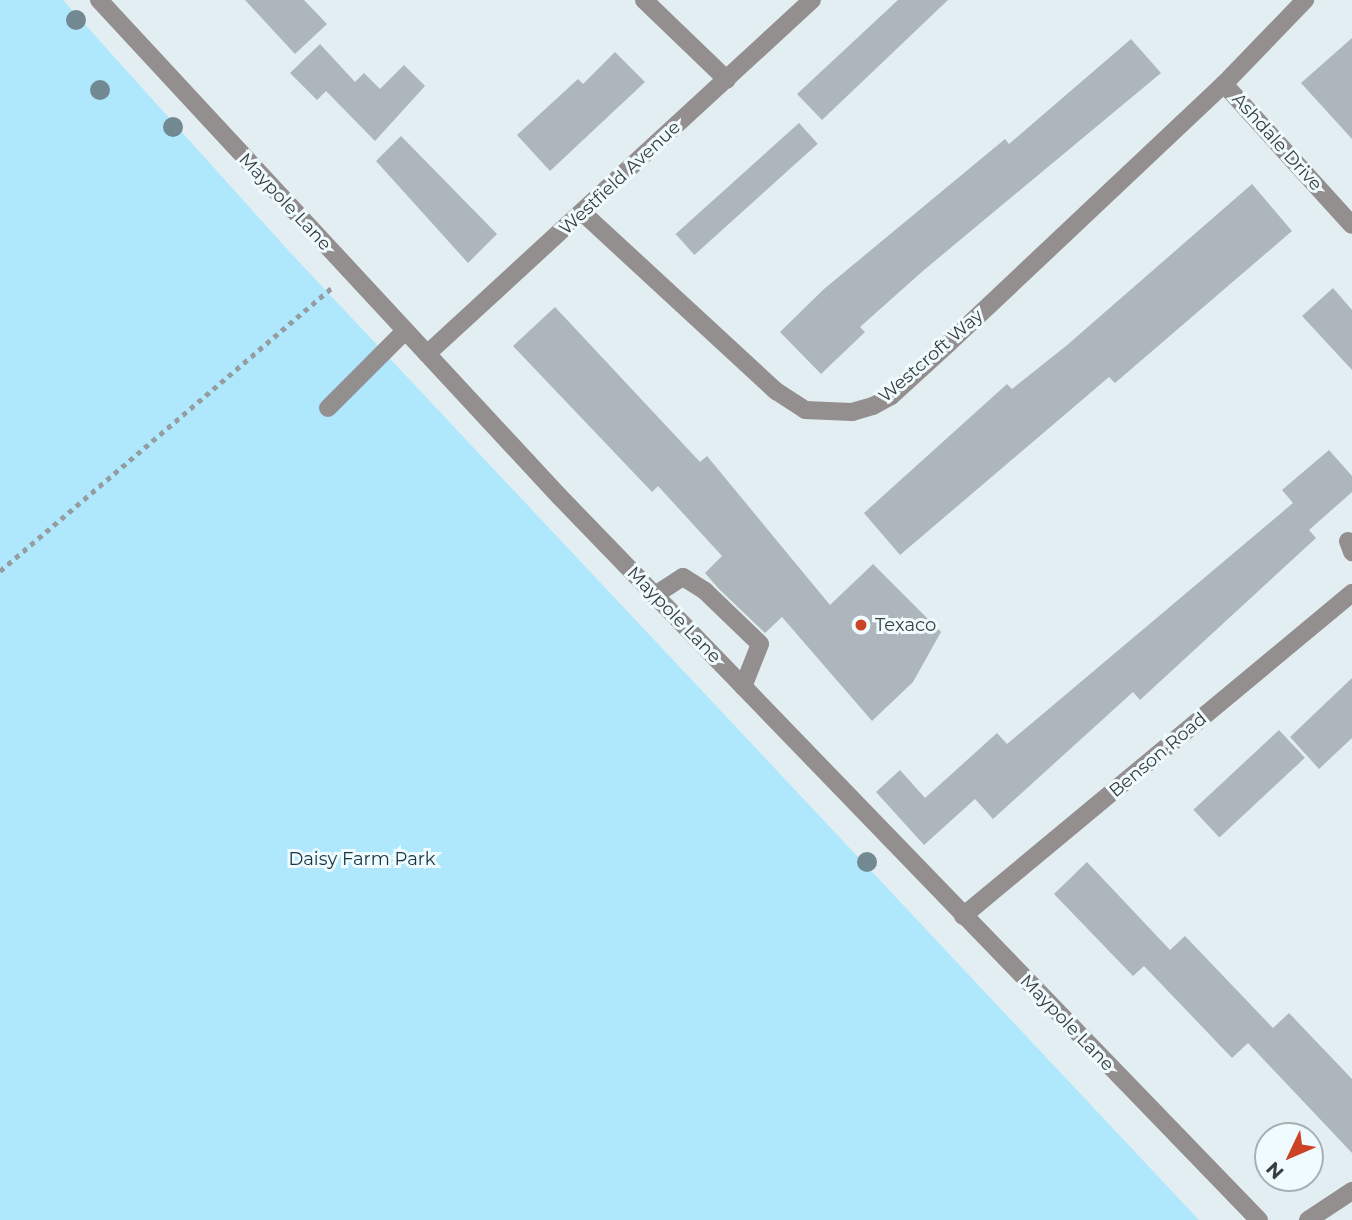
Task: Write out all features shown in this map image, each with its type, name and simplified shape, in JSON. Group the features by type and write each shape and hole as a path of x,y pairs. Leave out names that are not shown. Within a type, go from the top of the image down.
{"street":[{"name":"Maypole Lane","path":"99,0 349,272 655,595 1259,1220"},
{"path":"644,0 727,80"},
{"name":"Westfield Avenue","path":"427,354 812,0"},
{"name":"Ashdale Drive","path":"1305,0 1224,84 1352,225"},
{"name":"Westcroft Way","path":"583,213 776,391 805,410 852,412 891,396 1224,84"},
{"path":"328,408 405,331"},
{"path":"655,595 682,577 705,591 760,644 743,687"},
{"name":"Benson Road","path":"963,916 1352,593"},
{"path":"1308,1220 1352,1191"}],"path":[{"path":"0,571 349,272"}],"green space":[{"name":"Daisy Farm Park","path":"0,0 63,0 287,249 1199,1220 0,1220"}],"building":[{"path":"245,0 304,0 327,24 295,54"},
{"path":"898,0 948,0 822,120 797,94"},
{"path":"1352,38 1352,139 1301,83"},
{"path":"1131,39 1161,73 924,270 860,327 865,332 821,374 780,332 824,289 1005,139 1009,144"},
{"path":"320,44 355,82 364,73 380,89 404,65 425,86 375,141 326,91 317,100 290,73"},
{"path":"615,52 645,82 550,171 517,135 578,79 583,84"},
{"path":"799,123 818,144 694,255 676,234"},
{"path":"401,136 497,234 468,263 376,161"},
{"path":"1252,184 1292,231 1115,383 1109,377 900,555 864,513 1007,384 1012,389 1066,346"},
{"path":"1333,288 1352,310 1352,370 1302,316"},
{"path":"555,307 700,462 707,456 830,605 873,564 941,632 913,682 872,721 782,617 765,633 719,589 705,573 722,556 658,486 652,492 513,346"},
{"path":"1329,450 1352,476 1352,492 1309,530 1316,538 1140,700 1133,692 993,819 975,799 924,845 876,792 900,770 925,798 997,733 1007,744 1293,503 1282,490"},
{"path":"1352,678 1352,738 1319,769 1290,737"},
{"path":"1279,730 1305,758 1219,838 1193,810"},
{"path":"1087,862 1170,950 1185,936 1273,1028 1289,1013 1352,1079 1352,1153 1248,1043 1232,1058 1144,966 1133,976 1054,894"}],"place":[{"name":"Texaco","path":"861,625"}]}
